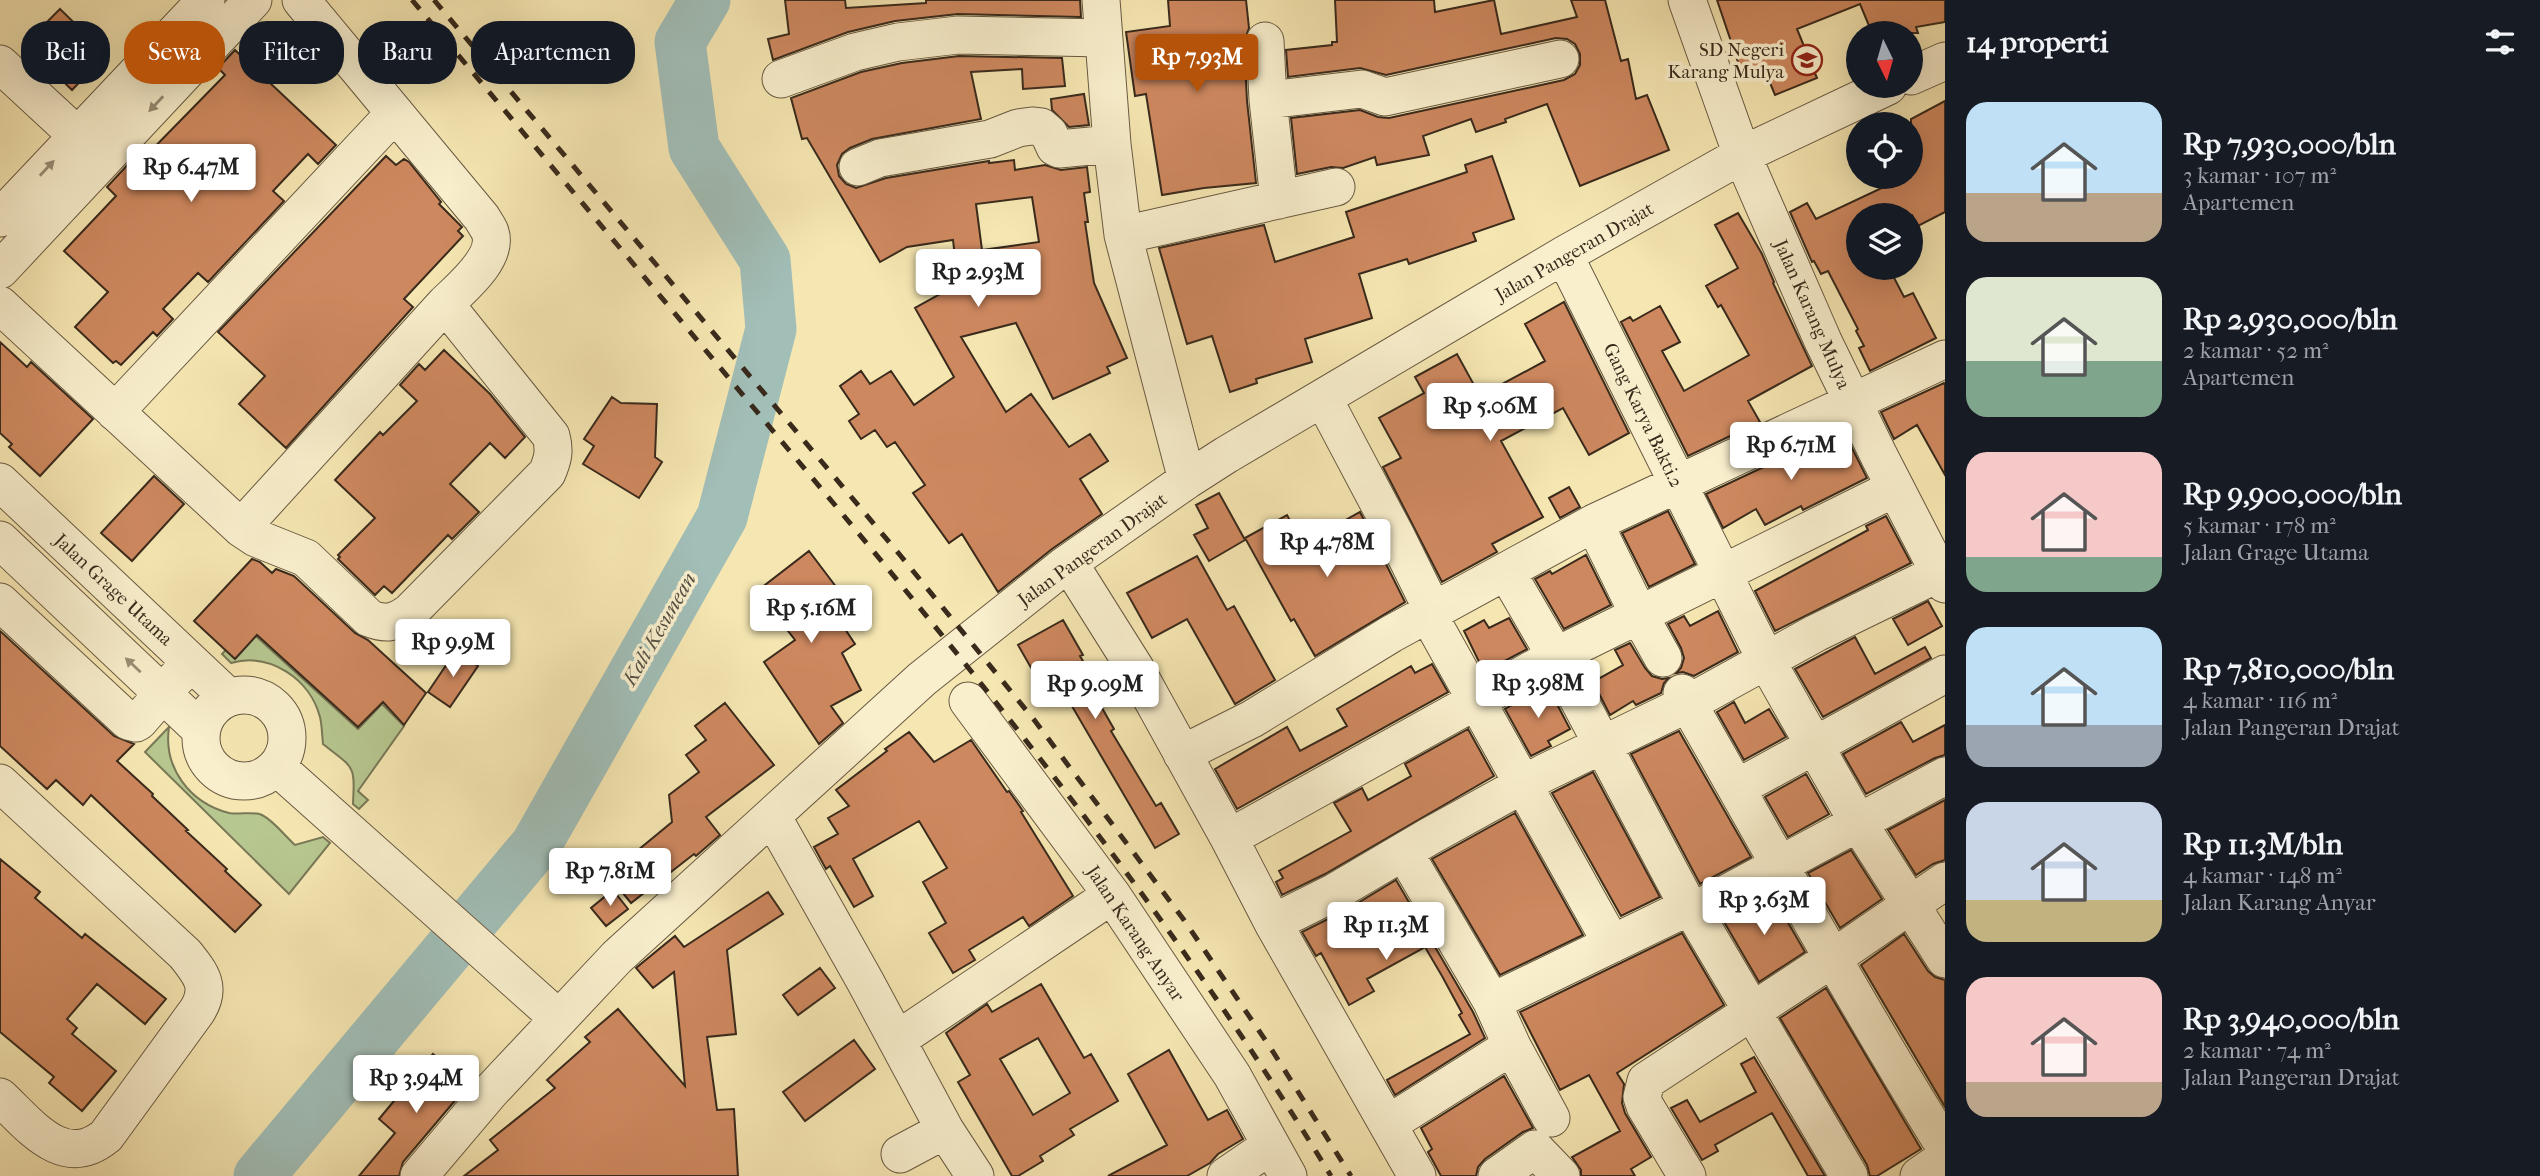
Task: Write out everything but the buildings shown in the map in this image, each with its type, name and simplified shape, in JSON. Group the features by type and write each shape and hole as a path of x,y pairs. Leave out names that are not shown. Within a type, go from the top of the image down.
{"street":[{"path":"0,270 90,148 206,0"},
{"path":"0,218 90,148 253,0"},
{"path":"241,528 480,269 487,256 491,234 482,218 301,0"},
{"path":"1101,0 1112,144 1124,235 1187,480"},
{"name":"Jalan Karang Mulya","path":"1687,0 1742,155 1853,404 1943,576"},
{"path":"781,79 855,52 898,42 958,35 1103,38"},
{"path":"1265,41 1268,100 1279,200"},
{"path":"1268,100 1363,89 1385,97 1560,59"},
{"path":"1923,71 1945,61"},
{"path":"0,64 90,148"},
{"name":"Jalan Pangeran Drajat","path":"419,1176 558,1018 617,957 922,678 1060,569 1187,480 1564,255 1742,155 1863,98"},
{"path":"115,412 395,113"},
{"path":"858,167 880,158 990,139 1018,128 1032,126 1049,134 1055,147 1059,149 1112,144"},
{"path":"1124,235 1336,187"},
{"name":"Gang Karya Bakti.2","path":"1564,255 1766,660 1859,824 1945,959"},
{"path":"0,305 241,528 256,538 306,558 369,618 381,623 396,622 410,612 547,473 553,458 551,436 445,304"},
{"path":"1182,754 1252,719 1431,612 1594,523 1945,359"},
{"path":"1323,398 1396,536 1476,701 1612,944"},
{"name":"Jalan Grage Utama","path":"0,482 228,697"},
{"path":"1229,838 1556,657 1895,488"},
{"path":"1594,523 1663,658"},
{"path":"0,540 200,729"},
{"path":"1060,569 1135,668 1273,923 1417,1176"},
{"path":"1506,570 1692,909 1849,1176"},
{"path":"1273,923 1335,892 1430,836 1602,746 1686,698 1943,576"},
{"path":"0,603 128,722 139,721 191,661"},
{"path":"1737,788 1945,674"},
{"path":"247,694 266,700 280,713 287,731 286,750 277,767 266,776 253,781 238,781 224,777 212,769 204,757 200,729 215,704 228,697 247,694"},
{"path":"1686,698 1778,866 1889,1058 1945,1147"},
{"name":"Jalan Karang Anyar","path":"968,701 1112,895 1232,1075 1279,1161"},
{"path":"277,767 558,1018"},
{"path":"1492,1002 1692,909 1859,824 1945,776"},
{"path":"0,783 185,954 198,971 205,988 203,1001 197,1011 106,1136 97,1143 78,1149 63,1148 6,1115"},
{"path":"772,816 945,1130 975,1176"},
{"path":"1404,852 1492,1002 1512,1046 1551,1118"},
{"path":"1687,1176 1642,1097 1643,1087 1652,1075 1833,958 1945,881"},
{"path":"897,1040 1112,895"},
{"path":"1388,1124 1512,1046"},
{"path":"900,1154 945,1130"},
{"path":"1497,1176 1535,1149 1561,1176"},
{"path":"1919,1176 1945,1158"},
{"path":"1226,1176 1279,1161"}],"green space":[{"path":"247,628 358,729 382,704 404,726 358,791 368,800 359,809 353,804 353,774 347,763 323,744 320,717 315,703 298,680 274,665 260,661 231,663 222,654"},
{"path":"169,727 168,742 175,770 182,782 202,801 229,813 262,815 295,845 323,837 330,843 289,894 145,752"}],"waterway":[{"name":"Kali Kesunean","path":"259,1176 536,845 722,517 771,329 765,260 694,148 680,42 705,0"}],"railway":[{"path":"412,0 861,536 1004,712 1207,985 1331,1176"},
{"path":"434,0 900,555 1035,721 1184,920 1270,1047 1351,1176"}],"place":[{"name":"SD Negeri Karang Mulya","path":"1807,60"}]}
